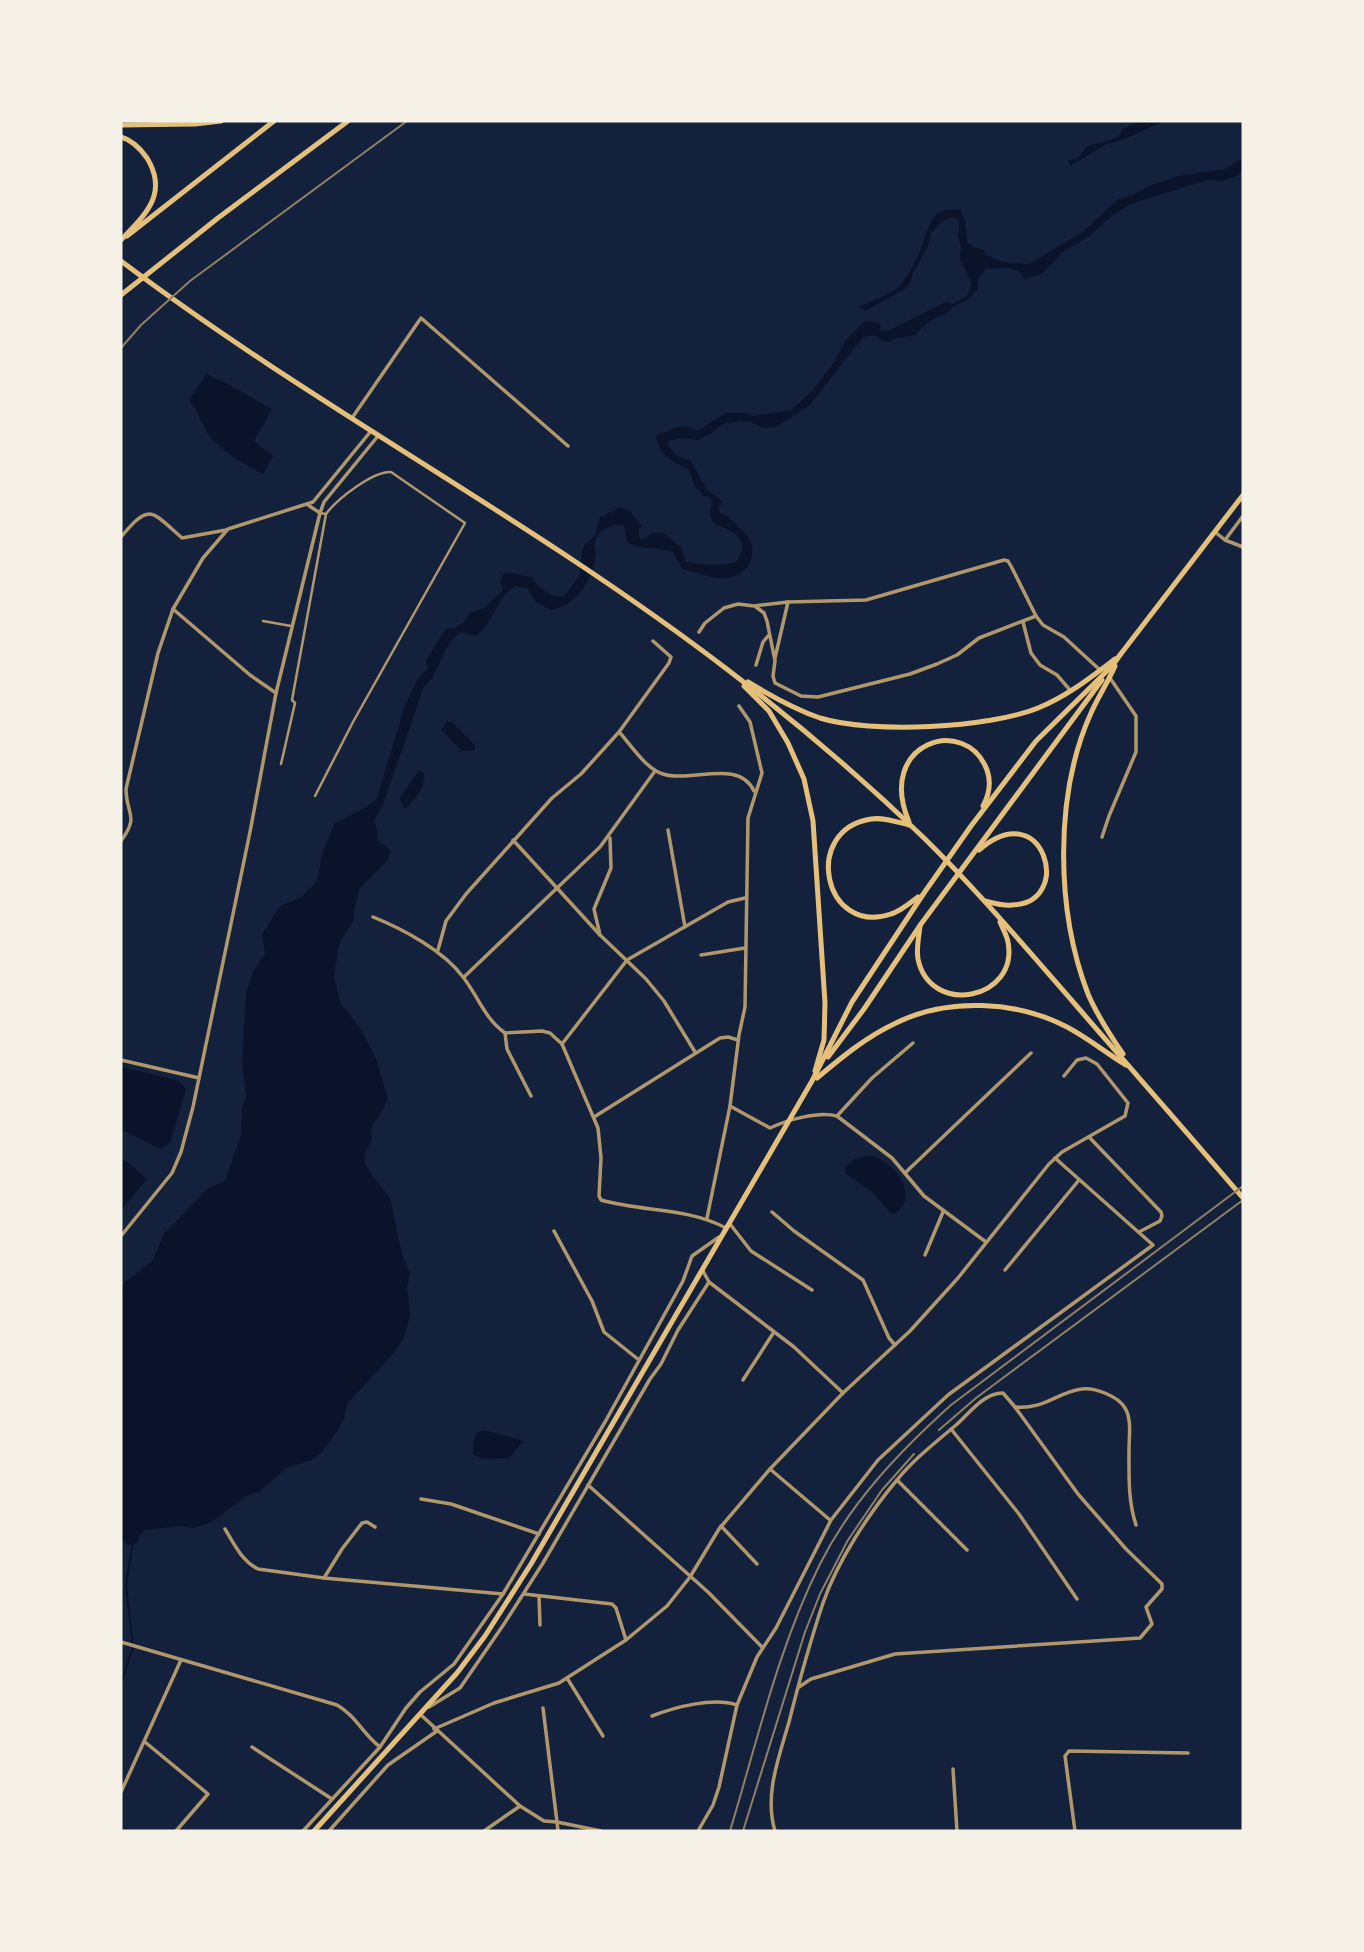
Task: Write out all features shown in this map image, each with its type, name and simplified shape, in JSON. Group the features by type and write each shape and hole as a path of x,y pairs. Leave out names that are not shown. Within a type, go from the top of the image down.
{"main road":[{"path":"121,125 221,121"},
{"path":"121,241 274,121"},
{"path":"121,295 218,218 348,121"},
{"path":"121,137 134,143 144,153 156,181 150,207 121,241"},
{"path":"121,261 201,319 627,597 727,669 794,723 910,825 985,901 1243,1198"},
{"path":"820,1067 1110,668 1243,495"},
{"path":"727,669 778,700 822,718 866,725 921,726 992,720 1036,709 1072,692 1120,655"},
{"path":"1120,655 1090,714 1073,767 1064,841 1066,911 1074,953 1089,996 1132,1068"},
{"path":"314,1831 429,1707 485,1636 526,1573 791,1118 852,1002 971,826 1036,741 1110,668"},
{"path":"727,669 769,711 788,743 804,779 813,821 825,1003 824,1040 812,1081"},
{"path":"910,825 901,796 905,767 914,754 926,745 950,741 965,745 977,754 989,775 988,798 971,826"},
{"path":"910,825 874,819 862,821 844,831 837,839 829,858 828,881 834,893 850,910 860,916 872,918 892,914 924,893"},
{"path":"969,859 989,841 1007,834 1026,836 1035,842 1045,858 1048,867 1044,886 1030,900 1012,905 985,901"},
{"path":"921,925 918,957 926,976 941,990 961,996 971,995 990,987 998,980 1007,961 1008,941 998,916"},
{"path":"812,1081 854,1048 899,1021 952,1007 976,1006 1025,1012 1067,1027 1132,1068"}],"street":[{"path":"352,418 421,318 568,446"},
{"path":"121,537 137,517 147,513 154,514 181,538 228,529 308,505 320,494 371,430"},
{"path":"121,1236 172,1173 181,1152 253,820 276,694 320,513 324,502 379,435"},
{"path":"281,764 295,703 292,700 326,514 334,503 381,471 391,472 465,523 353,722 316,796"},
{"path":"308,505 326,514"},
{"path":"1225,540 1242,518 1231,511"},
{"path":"121,841 132,825 126,789 158,653 173,610 197,567 228,529"},
{"path":"1215,532 1225,540 1243,547"},
{"path":"699,632 705,623 724,608 788,602 866,600 1008,561 1043,625 1058,631 1100,670"},
{"path":"788,602 775,660 775,683 801,696 818,697 910,674 957,654 979,638 1036,616"},
{"path":"754,606 764,613 775,660"},
{"path":"173,610 276,694"},
{"path":"263,621 292,626"},
{"path":"1023,622 1031,653 1040,665 1057,675 1072,692"},
{"path":"756,665 763,642 768,636"},
{"path":"438,950 446,921 466,894 552,798 581,774 619,732 669,663 671,657 653,641"},
{"path":"1102,838 1136,752 1136,716 1110,678"},
{"path":"707,1218 730,1106 745,1007 748,818 762,773 750,722 739,706"},
{"path":"619,732 655,771 677,776 716,773 741,776 750,782 755,793"},
{"path":"464,977 610,836 655,771"},
{"path":"668,830 685,926"},
{"path":"600,935 594,909 611,868 610,836"},
{"path":"513,840 600,935 646,979 664,1001 695,1052"},
{"path":"562,1044 627,960 728,902 745,898"},
{"path":"373,917 425,946 438,950 464,977 491,1022 505,1033 542,1031 550,1033 562,1044 594,1117 600,1139 601,1200 707,1218 727,1226 751,1251 812,1290"},
{"path":"701,955 746,948"},
{"path":"505,1033 507,1049 531,1096"},
{"path":"594,1117 723,1037 738,1040"},
{"path":"837,1115 872,1078 912,1043"},
{"path":"905,1174 1031,1052"},
{"path":"329,1831 388,1765 435,1730 494,1703 567,1678 626,1640 667,1606 690,1577 721,1526 770,1469 895,1345 958,1278 1055,1158 1121,1119 1128,1111 1128,1103 1097,1064 1086,1058 1077,1060 1064,1076"},
{"path":"121,1060 199,1078"},
{"path":"730,1106 770,1128 791,1118 837,1115 892,1158 924,1196 986,1242"},
{"path":"1089,1137 1161,1212 1160,1222 1139,1232"},
{"path":"698,1831 713,1805 719,1787 737,1705 762,1647 776,1628 831,1520 878,1461 948,1395 996,1357 1153,1245 1055,1158"},
{"path":"1005,1270 1080,1180"},
{"path":"772,1212 863,1280 889,1338 895,1345"},
{"path":"925,1255 943,1212"},
{"path":"554,1231 592,1301 604,1332 639,1360"},
{"path":"303,1831 380,1747 409,1704 454,1664 503,1594 539,1534 683,1282 692,1256 721,1236"},
{"path":"702,1269 709,1282 803,1354 843,1394"},
{"path":"429,1707 460,1688 524,1594 661,1364 678,1330 709,1282"},
{"path":"743,1380 774,1332"},
{"path":"1015,1407 1028,1408 1080,1389 1093,1389 1119,1401 1125,1407 1129,1419 1129,1490 1136,1525"},
{"path":"775,1831 771,1811 772,1788 798,1688 823,1603 832,1582 851,1547 897,1480 986,1396 1003,1393 1078,1494 1126,1549 1162,1584 1162,1589 1146,1607 1152,1624 1140,1638 895,1654 811,1679 798,1688"},
{"path":"951,1429 1019,1514 1077,1599"},
{"path":"770,1469 831,1520"},
{"path":"897,1480 967,1550"},
{"path":"588,1485 731,1613 762,1647"},
{"path":"421,1499 451,1504 539,1534"},
{"path":"324,1578 362,1523 367,1522 375,1527"},
{"path":"721,1526 757,1564"},
{"path":"225,1530 251,1565 276,1572 503,1594"},
{"path":"524,1594 613,1605 617,1608 626,1640"},
{"path":"539,1596 540,1625"},
{"path":"121,1641 337,1705 355,1718 366,1734 380,1747"},
{"path":"121,1792 182,1659"},
{"path":"567,1678 603,1736"},
{"path":"652,1716 682,1706 721,1703 737,1705"},
{"path":"409,1704 520,1806 544,1821 601,1831"},
{"path":"543,1708 558,1831"},
{"path":"145,1742 208,1794 176,1831"},
{"path":"252,1747 332,1798"},
{"path":"1075,1831 1065,1756 1069,1751 1188,1753"},
{"path":"953,1769 957,1831"},
{"path":"484,1831 520,1806"}],"water":[{"path":"1139,121 1164,121 1105,145 1070,166 1068,160 1077,159 1087,146 1111,140"},
{"path":"1243,158 1243,170 1237,176 1223,181 1207,180 1131,204 1110,217 1090,236 1063,252 1041,274 1025,279 1018,271 1007,268 986,269 978,278 978,289 968,299 927,322 916,335 887,340 878,335 863,337 809,406 776,427 764,428 740,421 723,424 698,440 679,438 669,441 667,446 678,456 691,461 707,490 722,501 722,505 718,506 720,513 730,518 748,537 752,556 742,573 722,578 682,569 673,552 633,545 627,542 624,525 615,525 606,528 596,538 596,557 590,577 568,604 551,610 536,602 527,588 515,586 503,597 487,624 476,636 461,632 455,637 424,687 382,807 374,820 378,831 377,839 391,851 388,860 359,889 354,920 339,944 334,977 340,1002 360,1028 377,1061 388,1100 371,1129 372,1141 365,1152 365,1162 390,1198 402,1254 410,1274 407,1287 410,1315 405,1336 394,1353 347,1404 339,1429 322,1452 312,1460 288,1467 259,1492 248,1495 210,1523 193,1528 181,1526 145,1530 137,1543 127,1545 124,1541 121,1542 121,1294 124,1283 153,1260 164,1234 208,1188 225,1181 241,1135 242,1109 246,1095 242,1062 246,992 254,970 265,954 262,934 280,906 300,898 317,881 322,854 334,824 368,806 377,798 404,708 418,678 425,672 446,634 464,622 471,612 485,608 502,591 500,583 507,572 531,577 545,591 563,597 579,577 582,551 585,544 595,536 600,517 619,507 630,511 642,526 639,529 639,538 642,540 651,534 662,532 681,547 686,562 719,565 738,561 743,546 739,538 715,524 710,512 712,502 709,497 703,496 699,489 696,489 689,470 660,449 656,436 681,427 697,431 726,413 753,416 791,410 811,392 833,364 846,340 865,321 881,324 880,330 889,333 899,332 923,322 967,296 972,284 960,259 959,221 953,217 942,221 931,233 929,244 910,284 865,311 858,307 887,295 901,284 909,273 936,215 960,210 965,220 967,241 973,247 984,250 986,255 1003,262 1029,264 1084,231 1117,200 1178,176 1226,169"},
{"path":"206,374 272,409 254,441 273,456 263,474 227,452 214,441 204,427 190,402"},
{"path":"447,721 453,723 475,745 474,751 462,751 441,730"},
{"path":"419,770 424,772 422,787 407,808 403,808 400,798"},
{"path":"121,1067 179,1081 186,1089 170,1143 160,1149 121,1129"},
{"path":"869,1155 878,1158 895,1171 905,1188 903,1206 895,1214 871,1191 845,1173 845,1167 853,1160"},
{"path":"121,1159 147,1179 121,1210"},
{"path":"483,1430 523,1442 509,1458 484,1459 473,1454 473,1442 477,1433"}],"waterway":[{"path":"882,335 887,337 947,307"},
{"path":"431,662 449,633"},
{"path":"121,1682 133,1648 126,1584 133,1543"}],"railway":[{"path":"121,348 141,325 190,281 407,121"},
{"path":"730,1831 769,1696 805,1596 832,1541 878,1478 951,1405 1243,1186"},
{"path":"939,1430 976,1398 1243,1200"},
{"path":"743,1831 805,1632 820,1594 848,1540 882,1490 914,1454"}]}
